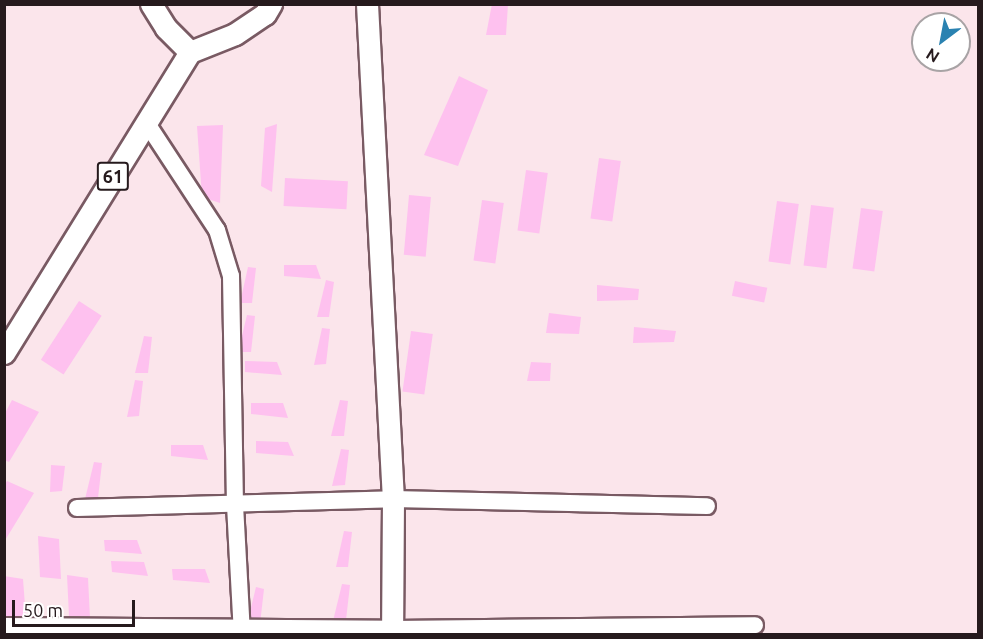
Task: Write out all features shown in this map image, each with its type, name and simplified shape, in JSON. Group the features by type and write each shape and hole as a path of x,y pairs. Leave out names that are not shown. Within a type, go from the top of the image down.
{"main road":[{"path":"151,4 166,28 190,52 235,34 265,14 271,4"},
{"path":"367,4 393,499 393,632"},
{"name":"61","path":"4,353 190,52"}],"street":[{"path":"146,122 217,230 231,276 235,505 242,631"},
{"path":"77,508 393,499 707,506"},
{"path":"4,626 105,630 393,632 756,625"}],"building":[{"path":"492,4 508,4 506,35 486,35"},
{"path":"459,76 488,90 458,166 424,155"},
{"path":"277,124 272,192 261,186 265,128"},
{"path":"223,125 220,203 202,197 197,126"},
{"path":"599,158 621,161 612,221 591,218"},
{"path":"526,170 548,173 539,233 518,230"},
{"path":"285,178 348,181 346,209 284,206"},
{"path":"409,195 431,197 426,257 404,255"},
{"path":"482,200 504,203 495,263 474,260"},
{"path":"777,201 799,204 790,264 769,261"},
{"path":"811,205 834,208 826,268 804,266"},
{"path":"861,208 883,211 874,271 853,268"},
{"path":"284,265 316,265 321,279 284,276"},
{"path":"248,267 256,268 252,303 240,303"},
{"path":"326,280 334,282 329,317 317,317"},
{"path":"735,281 767,288 764,303 732,296"},
{"path":"597,285 639,289 638,300 597,301"},
{"path":"79,301 102,316 64,374 41,360"},
{"path":"549,313 581,317 579,334 546,333"},
{"path":"247,315 255,316 251,352 238,352"},
{"path":"634,327 676,331 674,342 633,343"},
{"path":"322,328 330,329 326,364 314,365"},
{"path":"411,331 433,334 424,394 403,391"},
{"path":"144,336 152,337 148,373 135,373"},
{"path":"245,361 277,362 282,375 245,372"},
{"path":"531,362 551,363 550,381 527,381"},
{"path":"135,380 143,381 139,416 127,417"},
{"path":"12,400 39,412 9,462 4,460 4,415"},
{"path":"340,400 348,401 344,436 331,436"},
{"path":"251,403 283,403 288,418 251,414"},
{"path":"256,441 288,442 294,456 256,453"},
{"path":"171,445 203,445 208,460 171,456"},
{"path":"341,449 349,450 345,485 332,486"},
{"path":"94,462 102,463 98,498 85,499"},
{"path":"51,465 65,466 62,491 50,492"},
{"path":"7,481 34,493 4,542 4,486"},
{"path":"344,531 352,532 348,567 336,567"},
{"path":"38,536 59,539 61,579 40,577"},
{"path":"104,540 137,540 142,554 105,551"},
{"path":"111,561 144,562 148,576 112,572"},
{"path":"172,569 205,569 210,583 173,580"},
{"path":"67,575 88,578 90,618 69,616"},
{"path":"4,576 23,579 26,619 4,617"},
{"path":"342,584 350,585 346,620 333,621"},
{"path":"256,587 264,589 260,624 247,624"}]}
